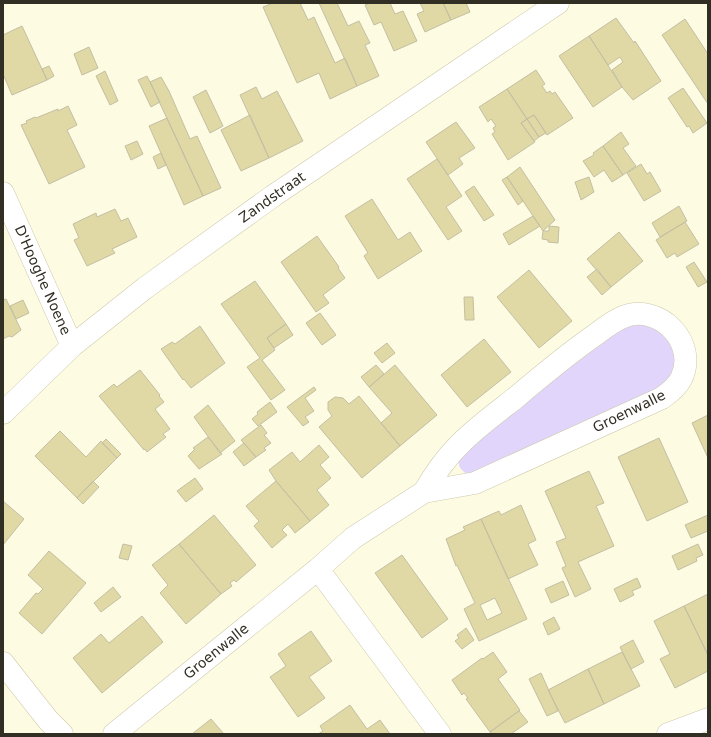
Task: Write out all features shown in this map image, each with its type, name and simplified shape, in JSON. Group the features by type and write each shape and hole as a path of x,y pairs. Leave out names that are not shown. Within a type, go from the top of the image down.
{"street":[{"name":"Zandstraat","path":"3,413 72,346 145,288 273,196 558,3"},
{"name":"D'Hooghe Noene","path":"3,193 72,346"},
{"name":"Groenwalle","path":"114,734 353,538 424,492 475,483 662,398 678,383 684,370 686,356 684,346 679,336 667,323 654,316 640,314 623,317 571,351 458,445 436,470 424,492"},
{"path":"318,568 440,734"},
{"path":"3,663 48,720 62,734"},
{"path":"668,734 708,719"}],"shaded area":[{"path":"650,323 675,345 674,372 662,387 480,471 467,474 460,468 460,455 584,352 628,325"}],"building":[{"path":"273,3 300,3 308,20 314,17 335,63 345,58 357,86 330,99 319,73 297,83 263,7"},
{"path":"319,3 337,3 348,26 359,21 370,43 365,45 379,76 357,86"},
{"path":"370,3 390,3 395,14 403,11 417,41 394,51 381,22 374,25 365,5"},
{"path":"420,3 443,3 451,20 425,32 417,14 424,11"},
{"path":"443,3 466,3 470,12 451,20"},
{"path":"616,18 634,43 635,41 661,81 633,100 622,87 612,70 623,62 620,57 608,65 589,36"},
{"path":"685,19 708,54 708,104 662,35"},
{"path":"22,26 47,80 12,95 3,74 3,35"},
{"path":"589,36 622,87 593,107 559,56"},
{"path":"89,47 98,68 82,75 74,54"},
{"path":"49,66 54,76 47,80 42,69"},
{"path":"536,70 545,84 542,86 547,93 550,91 552,94 555,92 573,118 547,135 534,115 527,119 507,89"},
{"path":"105,71 118,101 110,105 96,76"},
{"path":"147,76 160,102 151,107 138,80"},
{"path":"161,77 169,91 190,139 197,136 221,188 203,196 150,82"},
{"path":"256,87 262,99 277,91 303,141 269,158 240,95"},
{"path":"683,88 707,123 693,133 689,126 687,127 668,98"},
{"path":"507,89 527,119 521,123 535,142 508,160 492,134 495,132 493,128 496,126 491,119 488,122 479,107"},
{"path":"206,90 223,126 210,133 193,97"},
{"path":"68,106 77,125 67,130 85,167 49,184 21,125 27,123 26,121 35,117 36,118 58,109 58,111"},
{"path":"250,115 269,158 241,171 221,130"},
{"path":"534,115 546,133 539,137 527,119"},
{"path":"167,118 203,196 184,205 149,126"},
{"path":"527,119 539,137 534,141 521,123"},
{"path":"456,122 475,148 459,158 463,164 448,175 426,142"},
{"path":"621,132 629,144 623,148 636,166 623,175 603,146"},
{"path":"137,141 143,154 131,160 125,146"},
{"path":"603,146 623,175 612,182 604,170 594,177 583,161 594,155 593,153"},
{"path":"161,153 166,165 158,169 153,157"},
{"path":"437,159 462,196 446,207 462,231 448,240 407,179"},
{"path":"641,164 647,174 650,172 661,191 644,201 627,173"},
{"path":"520,167 555,220 543,231 507,177"},
{"path":"507,177 523,201 518,205 502,180"},
{"path":"589,177 594,192 581,200 575,182"},
{"path":"474,186 494,215 484,221 465,192"},
{"path":"372,199 398,240 410,232 422,251 378,279 364,256 368,253 345,216"},
{"path":"679,206 687,221 660,237 652,223"},
{"path":"115,209 121,221 128,218 137,237 112,249 115,253 87,266 74,240 79,238 73,224 96,213 97,217"},
{"path":"533,216 540,226 509,245 503,234"},
{"path":"685,222 699,244 677,257 675,253 667,258 656,240"},
{"path":"549,226 559,227 558,243 548,242 548,240 542,239 543,231 549,231"},
{"path":"619,232 643,261 611,287 587,259"},
{"path":"317,236 345,278 323,295 329,303 316,312 281,262"},
{"path":"694,262 707,282 698,287 686,267"},
{"path":"597,269 611,287 602,295 587,277"},
{"path":"529,270 572,321 539,348 497,297"},
{"path":"255,281 286,324 267,338 275,350 262,360 285,390 271,400 247,367 260,358 221,304"},
{"path":"464,297 473,297 474,320 465,320"},
{"path":"6,299 21,330 12,337 9,336 3,339 3,300"},
{"path":"23,300 29,313 16,319 10,306"},
{"path":"320,313 336,335 322,345 306,323"},
{"path":"286,324 293,335 274,348 267,338"},
{"path":"200,326 225,363 191,388 184,379 183,380 161,349 172,342 175,344"},
{"path":"484,339 511,372 467,407 441,375"},
{"path":"387,343 395,353 382,363 374,353"},
{"path":"376,365 384,374 369,387 361,377"},
{"path":"395,365 437,415 400,446 381,423 392,413 369,387"},
{"path":"140,370 164,402 155,409 170,429 163,434 166,437 147,452 99,396 114,384 117,387"},
{"path":"314,387 316,390 305,398 314,411 305,417 309,422 303,426 287,407"},
{"path":"359,396 400,446 362,478 319,427 332,416 328,410 328,402 335,397 343,398 349,404"},
{"path":"270,402 277,412 258,426 252,419 258,414 257,412"},
{"path":"208,405 235,441 220,453 194,417"},
{"path":"708,415 708,458 692,423"},
{"path":"261,425 267,433 264,435 271,443 264,448 266,450 256,457 241,440"},
{"path":"60,431 86,457 101,441 117,458 77,498 35,456"},
{"path":"208,437 222,454 199,469 188,456 195,449 193,448"},
{"path":"659,438 688,502 647,521 618,457"},
{"path":"106,439 121,454 117,458 102,443"},
{"path":"244,443 256,457 244,466 233,452"},
{"path":"319,445 329,457 320,465 331,478 317,490 329,505 310,521 276,481 269,470 292,452 300,462"},
{"path":"589,471 604,503 596,506 614,546 578,562 591,589 575,597 562,568 566,566 556,542 566,538 545,491"},
{"path":"195,478 203,489 186,502 177,491"},
{"path":"93,481 99,487 83,504 77,498"},
{"path":"276,481 310,521 295,533 288,524 282,530 287,535 272,548 254,526 259,521 246,506"},
{"path":"3,501 24,519 3,545"},
{"path":"521,505 536,540 528,544 538,565 508,579 481,519 499,511 501,515"},
{"path":"214,515 256,565 236,582 234,580 230,583 232,586 221,594 179,544"},
{"path":"708,515 708,531 691,538 685,525"},
{"path":"481,519 527,619 479,641 464,609 475,603 457,565 456,566 446,539 465,530 463,527","holes":["495,598 502,613 487,620 480,605"]},
{"path":"123,544 132,546 128,560 119,558"},
{"path":"179,544 221,594 186,624 160,593 168,585 152,565"},
{"path":"698,544 703,555 696,558 697,561 678,570 672,556"},
{"path":"49,551 86,583 42,634 19,613 36,593 38,594 43,589 28,575"},
{"path":"402,555 448,619 422,638 375,573"},
{"path":"637,578 641,587 632,591 634,595 620,602 614,589"},
{"path":"563,581 569,595 551,603 545,589"},
{"path":"113,587 121,597 101,612 94,603"},
{"path":"708,594 708,655 684,606"},
{"path":"684,606 708,655 708,671 675,688 660,659 670,654 654,621"},
{"path":"142,616 163,642 102,693 73,658 101,634 109,643"},
{"path":"554,617 560,629 548,635 543,623"},
{"path":"466,628 474,640 462,649 455,641 459,638 457,635"},
{"path":"311,631 332,661 309,677 325,698 298,717 270,677 286,666 278,654"},
{"path":"633,640 644,662 631,669 620,647"},
{"path":"493,652 507,672 498,679 520,710 490,732 466,699 468,698 464,693 462,695 452,680 482,658 483,659"},
{"path":"622,652 640,686 604,704 588,669"},
{"path":"588,669 604,704 565,723 548,690"},
{"path":"541,673 558,711 547,716 529,679"},
{"path":"350,705 367,729 380,720 390,734 318,734 323,731 320,726"},
{"path":"519,711 528,722 511,734 491,734 490,732"},
{"path":"211,719 224,734 192,734"}]}
